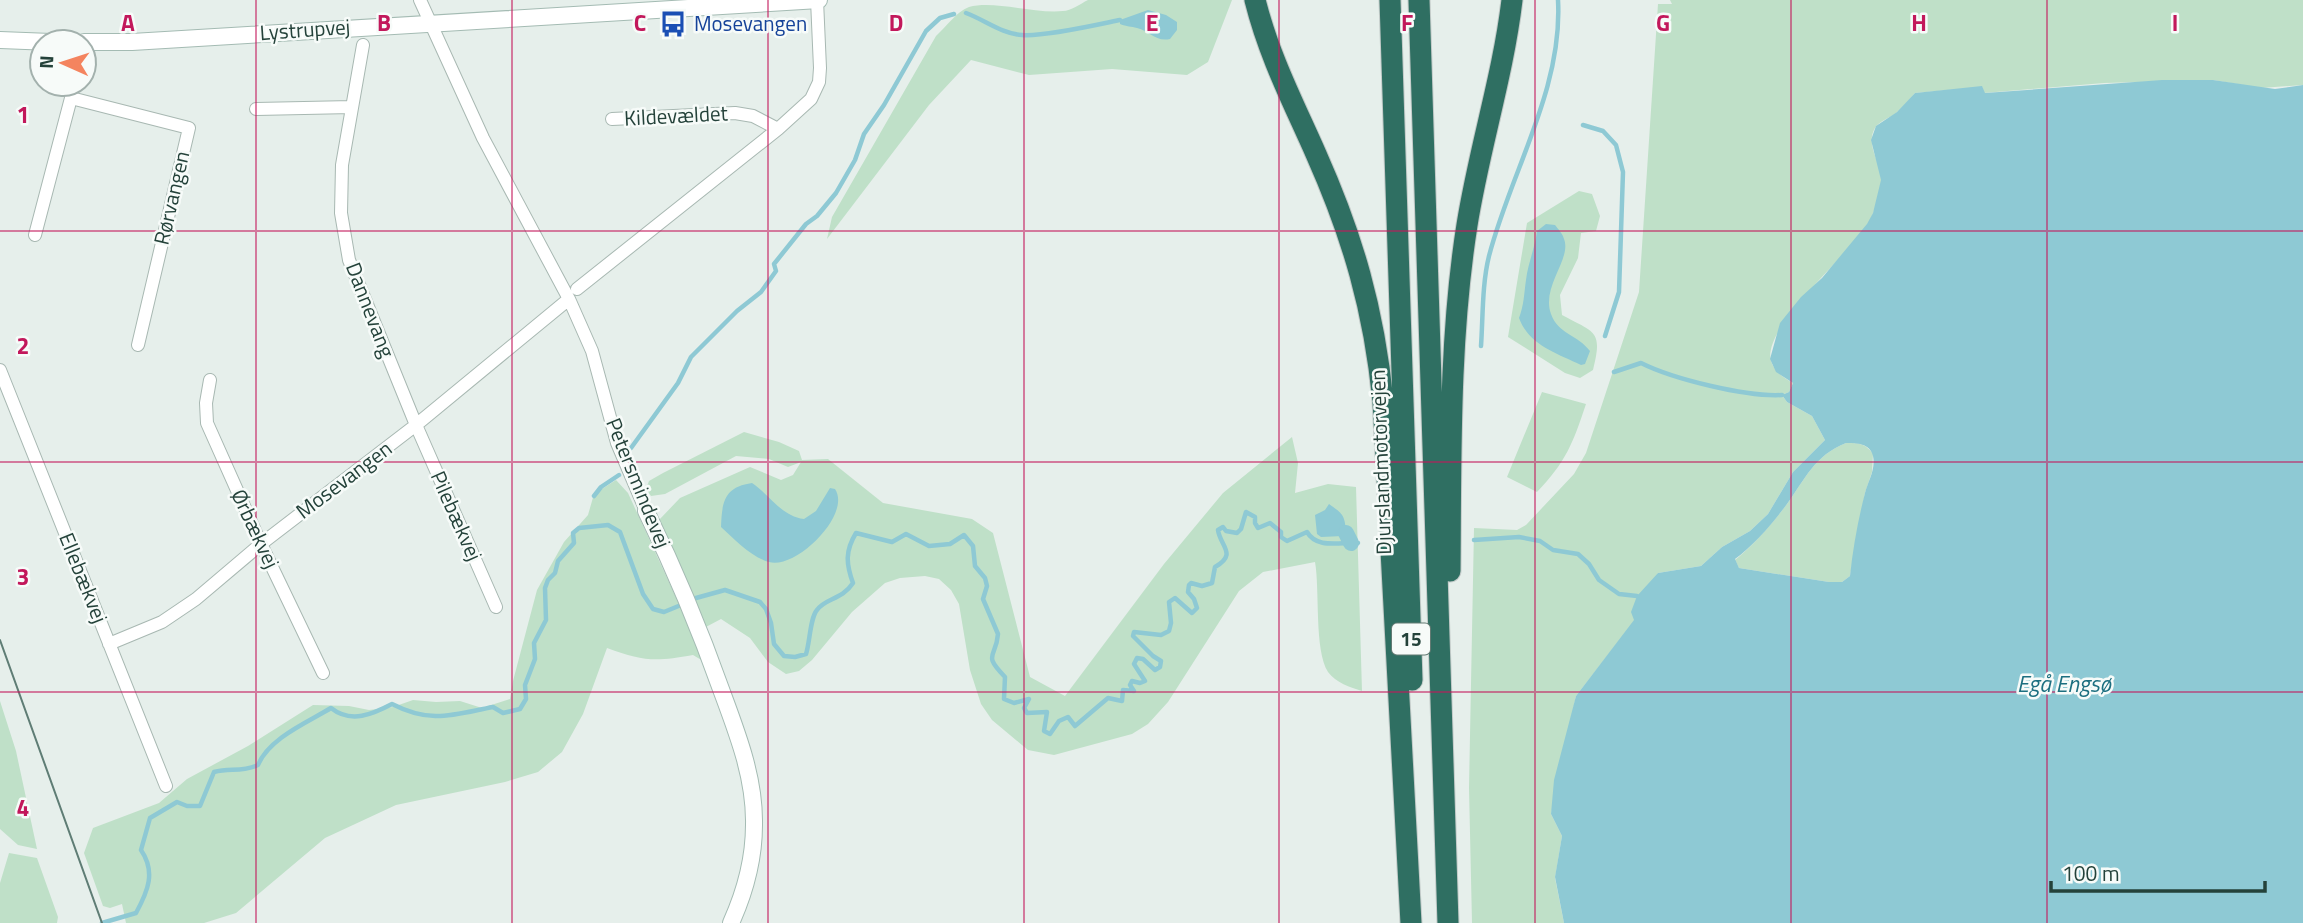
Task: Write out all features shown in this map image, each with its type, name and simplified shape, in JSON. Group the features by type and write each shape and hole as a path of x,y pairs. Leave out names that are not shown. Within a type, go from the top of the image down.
{"highway":[{"path":"1255,0 1265,39 1343,219 1359,264 1377,345 1383,401 1411,923"},
{"name":"Djurslandmotorvejen","path":"1390,0 1419,923"},
{"name":"15","path":"1419,0 1448,923"},
{"path":"1443,804 1454,343 1467,223 1502,63 1512,0"}],"street":[{"name":"Petersmindevej","path":"420,0 483,138 573,294 617,443 698,625 747,764 753,795 753,851 747,879 731,923"},
{"name":"Lystrupvej","path":"98,42 818,0"},
{"name":"Mosevangen","path":"109,644 162,622 196,599 261,544 416,425 778,129 811,99 819,82 818,0"},
{"path":"0,40 28,41"},
{"name":"Dannevang","path":"363,45 342,165 341,213 349,260 416,425"},
{"path":"35,235 71,98"},
{"name":"Rørvangen","path":"71,98 189,128 138,345"},
{"path":"256,109 352,107"},
{"name":"Kildevældet","path":"612,119 735,113 753,116 778,129"},
{"name":"Ellebækvej","path":"0,370 166,786"},
{"name":"Ørbækvej","path":"210,380 206,403 207,423 323,673"},
{"name":"Pilebækvej","path":"416,425 496,607"}],"green space":[{"path":"1088,0 1232,0 1208,62 1187,75 1112,69 1029,75 971,60 929,105 827,239 832,217 936,36 956,16 964,9 979,5 1066,11"},
{"path":"1670,0 2303,0 2303,85 2261,88 2213,80 2104,83 1984,93 1982,87 1915,93 1896,113 1877,126 1872,134 1872,141 1881,184 1870,220 1861,234 1794,309 1772,346 1772,365 1793,383 1789,392 1782,395 1787,402 1812,416 1825,440 1793,472 1768,514 1750,531 1722,547 1701,566 1658,573 1635,620 1576,696 1551,814 1562,836 1555,878 1564,923 1472,923 1469,788 1474,528 1517,530 1526,525 1574,474 1586,453 1639,292 1658,4 1672,4"},
{"path":"1579,191 1592,194 1600,216 1596,231 1581,233 1578,258 1560,295 1562,315 1589,330 1596,340 1593,370 1580,378 1565,373 1508,337 1527,223"},
{"path":"1542,392 1586,404 1568,451 1537,492 1507,477"},
{"path":"744,432 799,451 802,460 828,459 883,503 972,519 993,533 1030,677 1065,696 1164,564 1223,493 1292,437 1298,463 1295,493 1328,484 1356,487 1362,691 1335,679 1324,662 1319,635 1315,562 1263,572 1239,591 1168,702 1148,724 1132,734 1054,755 1028,750 992,720 981,704 970,670 959,604 951,590 939,579 925,576 900,578 885,583 852,612 812,660 799,671 786,674 768,662 750,638 721,619 704,628 659,520 680,498 750,467 781,480 793,475 801,462 788,467 769,459 736,456 665,494 651,496 646,489 649,481"},
{"path":"1846,443 1861,444 1873,454 1872,472 1865,493 1850,576 1842,582 1829,582 1739,568 1735,560 1769,527 1818,461"},
{"path":"616,480 628,493 703,661 693,655 668,659 640,658 607,648 583,714 562,752 538,772 505,782 396,805 325,838 236,913 204,923 126,923 122,904 110,908 103,906 84,853 93,828 159,803 187,779 248,746 313,705 349,706 369,710 393,707 413,700 460,701 482,708 510,699 537,590 564,542 588,515 594,494"},
{"path":"0,701 16,751 37,849 18,845 0,829"},
{"path":"9,853 37,858 58,917 57,923 0,923 0,883"}],"water":[{"path":"1148,10 1166,15 1177,22 1177,30 1170,39 1156,38 1142,29 1120,24 1120,20"},
{"name":"Egå Engsø","path":"2162,80 2213,80 2275,89 2303,85 2303,923 1564,923 1555,877 1562,836 1551,814 1554,780 1576,696 1634,620 1631,612 1637,596 1658,573 1701,566 1722,547 1750,531 1768,514 1793,472 1825,440 1812,416 1787,402 1782,395 1789,392 1793,383 1776,372 1770,359 1780,323 1801,297 1822,278 1873,213 1881,180 1871,140 1876,126 1897,112 1915,93 1982,86 1985,93","holes":["1846,443 1869,448 1874,461 1858,524 1850,576 1842,582 1829,582 1739,568 1735,559 1769,526 1818,461"]},
{"path":"1546,224 1555,225 1563,235 1565,247 1550,293 1551,314 1558,326 1590,351 1585,364 1581,365 1536,342 1519,318 1537,231"},
{"path":"752,483 782,510 804,519 816,511 830,488 835,489 838,500 836,512 829,525 806,549 780,562 762,560 721,527 726,497 735,488"},
{"path":"1329,504 1344,519 1346,533 1343,536 1321,537 1317,534 1315,515 1325,510"}],"waterway":[{"path":"1481,346 1489,256 1544,98 1557,33 1558,0"},
{"path":"966,13 1022,35 1056,32 1120,20"},
{"path":"631,448 678,383 691,357 737,311 761,292 776,271 774,264 806,224 817,216 836,193 855,160 864,134 884,105 926,31 940,18 954,14"},
{"path":"1583,125 1603,131 1616,145 1623,172 1619,292 1605,336"},
{"path":"1614,372 1641,363 1710,386 1749,393 1782,395"},
{"path":"594,496 601,487 619,475"},
{"path":"696,598 725,590 760,602 771,623 774,644 784,656 795,657 806,654 813,619 820,606 844,593 853,583 848,558 856,533 892,542 906,534 929,546 950,544 964,535 973,546 975,566 985,578 987,586 983,599 998,634 992,659 1005,677 1004,699 1014,703 1029,699 1024,708 1027,713 1047,712 1044,731 1050,734 1059,721 1068,717 1075,726 1108,698 1122,701 1123,690 1134,691 1130,685 1132,681 1145,681 1134,664 1137,658 1143,659 1155,670 1160,667 1161,661 1133,636 1134,632 1161,635 1169,631 1169,602 1175,598 1192,613 1197,608 1188,592 1189,585 1191,583 1202,586 1212,583 1215,567 1227,554 1218,530 1223,527 1226,531 1237,533 1241,529 1246,512 1255,517 1258,528 1270,523 1287,541 1307,532 1323,543 1358,543"},
{"path":"102,923 136,913 144,897 149,874 146,858 141,850 150,818 177,802 187,806 200,806 214,772 258,765 263,755 280,739 331,708 346,716 370,714 392,704 430,716 453,715 493,707 503,713 520,709 526,699 525,685 535,659 534,643 546,620 545,588 555,573 558,561 574,543 573,533 579,528 608,525 620,532 643,594 653,609 664,612 681,605"},
{"path":"1346,533 1351,543"},
{"path":"1474,540 1519,537 1540,541 1553,550 1578,554 1589,564 1599,580 1619,594 1637,596"}],"tram line":[{"path":"0,640 102,923"}],"place":[{"name":"Mosevangen","path":"673,24"}]}
